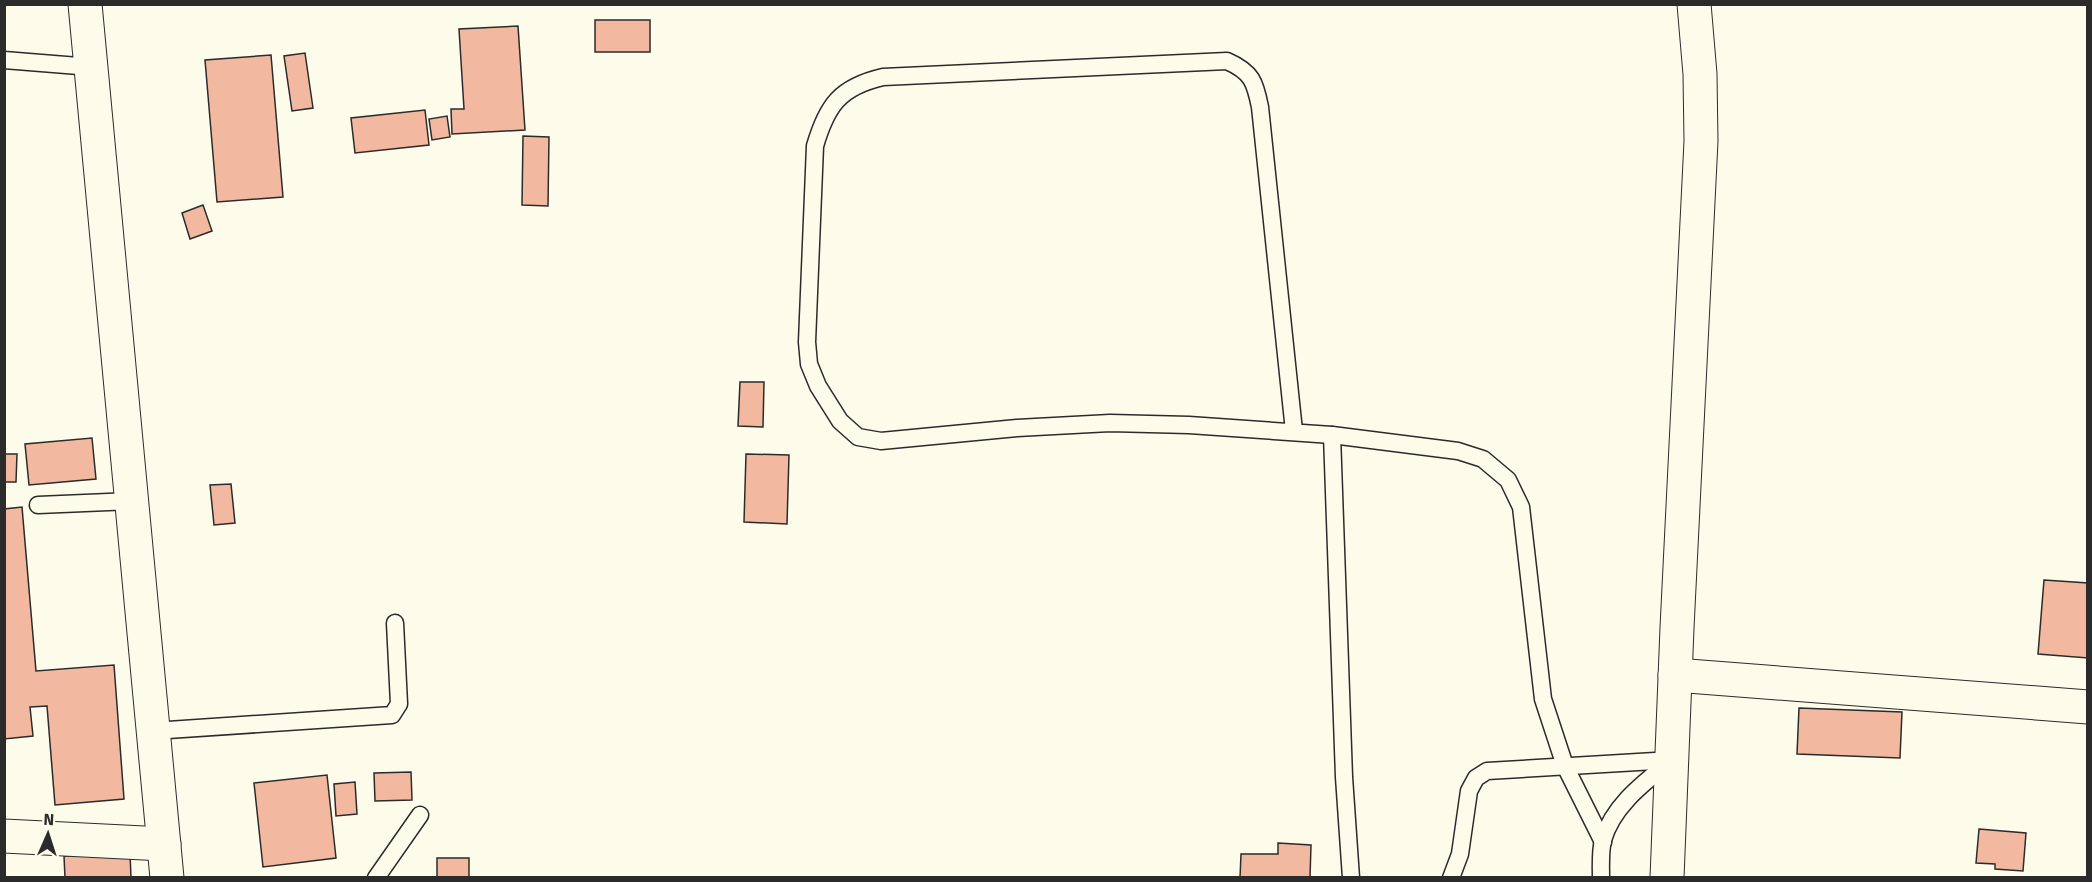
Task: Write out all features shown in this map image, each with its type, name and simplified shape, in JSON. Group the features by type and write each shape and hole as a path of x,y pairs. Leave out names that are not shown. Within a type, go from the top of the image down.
{"street":[{"path":"96,4 85,5 167,878"},
{"path":"1667,878 1701,141 1700,74 1694,4"},
{"path":"1675,675 2088,707"},
{"path":"4,836 164,844"}],"lane":[{"path":"4,60 91,67"},
{"path":"1294,431 1260,107 1255,83 1240,67 1227,62 883,77 864,81 840,95 822,124 815,146 807,342 809,364 818,386 840,421 858,437 880,441 1017,428 1110,423 1189,424 1332,435 1458,451 1483,459 1508,480 1521,507 1543,699 1565,766 1603,842"},
{"path":"1332,435 1344,777 1352,878"},
{"path":"38,505 132,501"},
{"path":"153,731 392,715 399,704 395,623"},
{"path":"1451,878 1460,854 1469,791 1476,778 1487,771 1672,760"},
{"path":"1601,878 1603,842 1612,817 1640,786 1672,760"},
{"path":"376,878 420,815"}],"building":[{"path":"595,20 650,20 650,52 595,52"},
{"path":"518,26 525,130 452,134 451,109 464,109 459,29"},
{"path":"305,53 313,108 292,111 284,56"},
{"path":"271,55 283,197 217,202 205,60"},
{"path":"425,110 429,145 355,153 351,118"},
{"path":"447,116 450,137 432,140 429,119"},
{"path":"523,136 549,137 548,206 522,205"},
{"path":"203,205 212,231 190,239 182,213"},
{"path":"740,382 764,382 763,427 738,426"},
{"path":"92,438 96,479 29,485 25,444"},
{"path":"4,454 17,454 16,482 4,482"},
{"path":"746,454 789,455 787,524 744,522"},
{"path":"231,484 235,523 214,525 210,485"},
{"path":"22,507 36,671 114,665 124,799 55,805 47,706 30,707 33,736 4,739 4,509"},
{"path":"2044,580 2088,583 2088,658 2038,654"},
{"path":"1799,708 1902,712 1900,758 1797,754"},
{"path":"411,772 412,800 375,801 374,773"},
{"path":"327,775 336,858 263,867 254,783"},
{"path":"355,782 357,814 336,816 334,784"},
{"path":"1979,829 2026,833 2023,871 1995,869 1995,864 1976,863"},
{"path":"1278,843 1311,845 1310,878 1240,878 1241,854 1278,854"},
{"path":"130,853 131,878 65,878 64,856"},
{"path":"437,858 469,858 469,878 437,878"}]}
